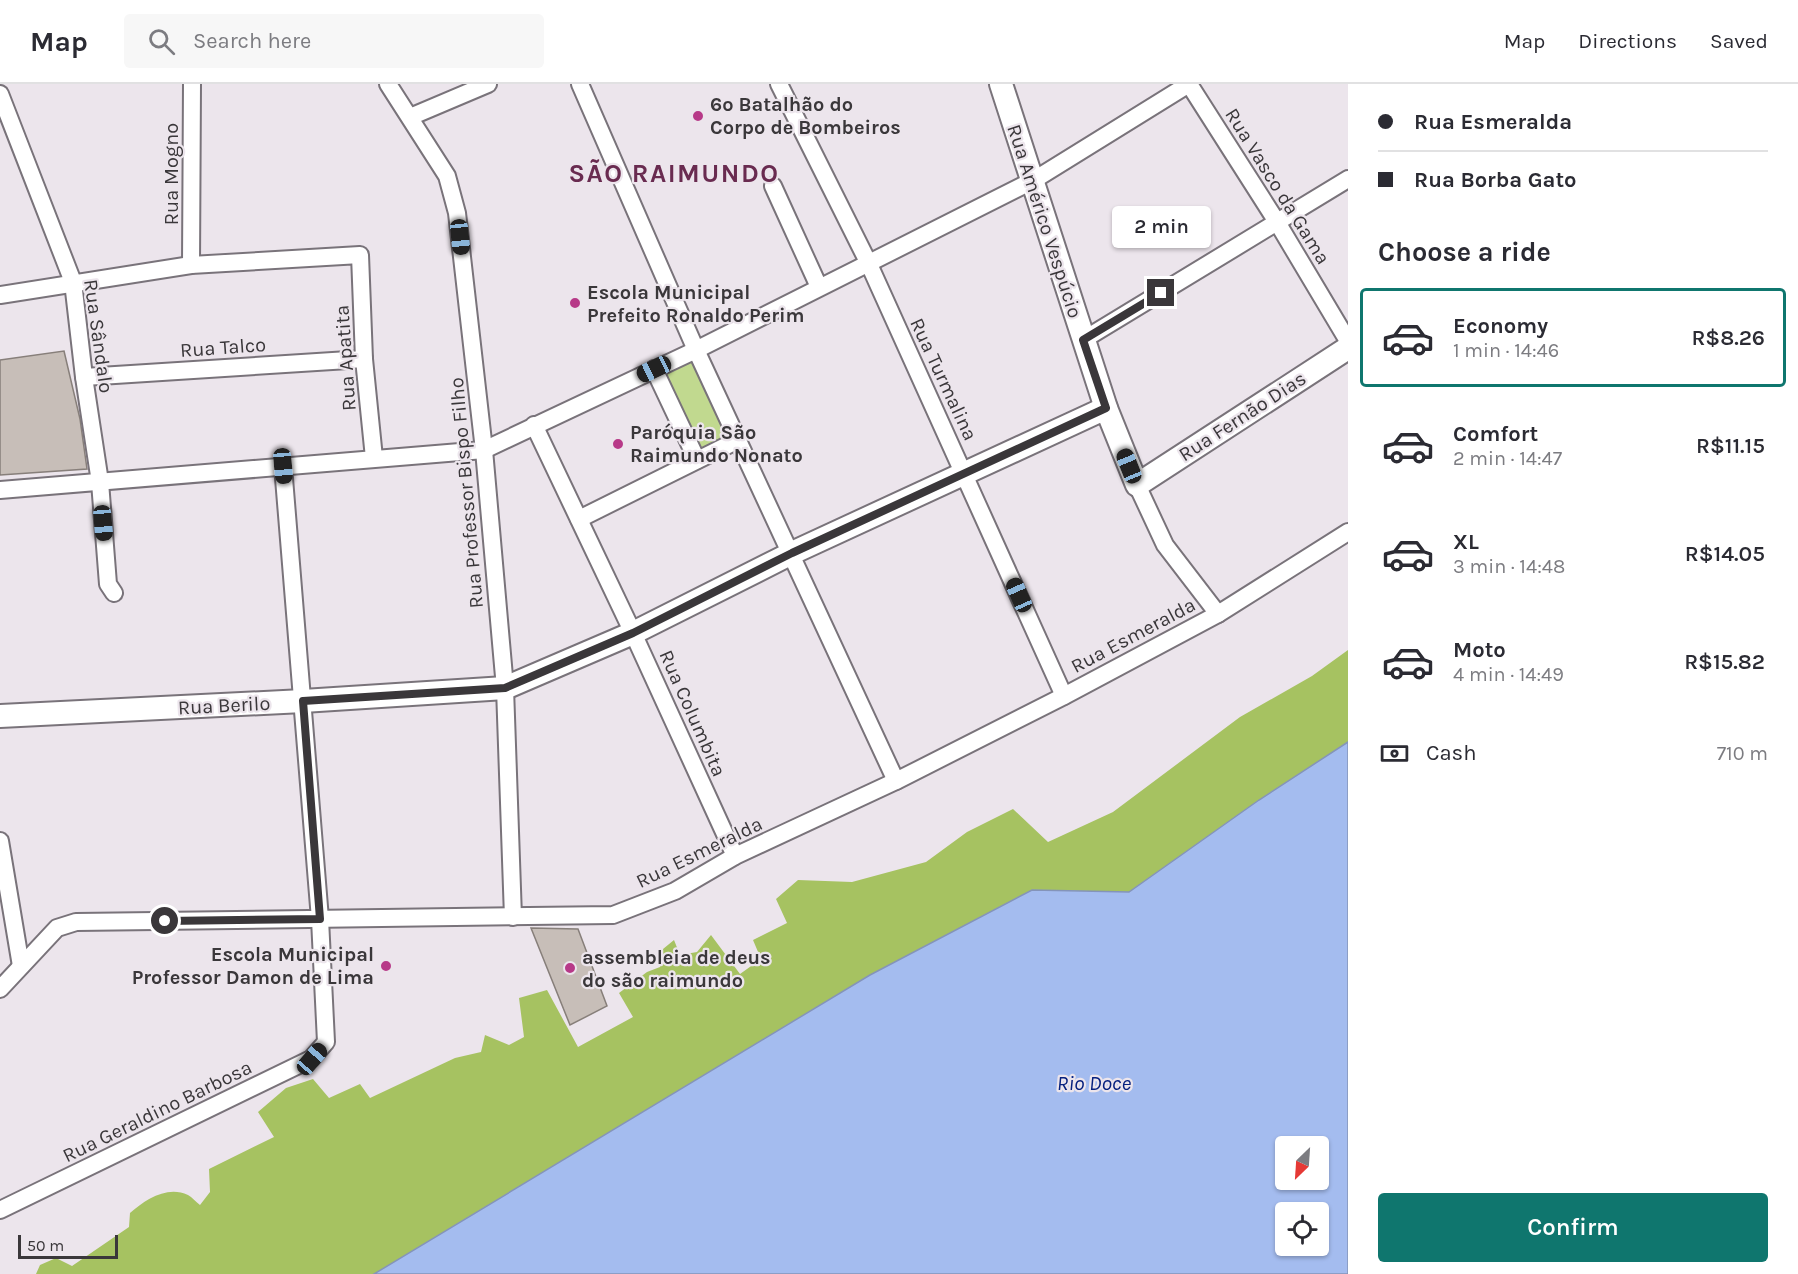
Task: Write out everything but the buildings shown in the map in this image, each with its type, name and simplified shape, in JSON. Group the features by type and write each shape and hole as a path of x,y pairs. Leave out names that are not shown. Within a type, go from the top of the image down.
{"street":[{"name":"Rua Mogno","path":"191,265 192,84"},
{"name":"Rua Professor Bispo Filho","path":"388,84 447,176 457,213 484,450 505,688 513,917"},
{"path":"410,117 488,84"},
{"path":"580,84 696,350 896,781"},
{"name":"Rua Turmalina","path":"779,84 868,262 1064,696"},
{"name":"Rua Américo Vespúcio","path":"1001,84 1106,408 1137,485 1165,545 1218,614"},
{"path":"0,490 484,450 696,350 1034,180 1189,84"},
{"name":"Rua Vasco da Gama","path":"1189,84 1277,222 1348,341"},
{"name":"Rua Sândalo","path":"0,94 73,282 84,377 100,482 108,585 114,593"},
{"path":"1083,340 1348,179"},
{"path":"773,186 819,287"},
{"name":"Rua Apatita","path":"191,265 360,255 364,359 374,458"},
{"path":"0,295 191,265"},
{"name":"Rua Fernão Dias","path":"1137,485 1348,348"},
{"name":"Rua Talco","path":"84,377 364,359"},
{"path":"654,369 697,460"},
{"name":"Rua Berilo","path":"0,716 505,688 633,633 792,553 1106,408"},
{"name":"Rua Columbita","path":"534,425 633,633 735,856"},
{"path":"579,519 738,440"},
{"path":"283,466 320,919"},
{"name":"Rua Esmeralda","path":"0,989 57,928 76,922 613,915 675,891 735,856 896,781 1064,696 1218,614 1348,532"},
{"path":"0,841 21,966"},
{"name":"Rua Geraldino Barbosa","path":"1,1209 312,1059 326,1042 320,919"}],"green space":[{"path":"697,360 735,439 698,457 661,376"},
{"path":"1348,650 1348,742 1259,800 1129,892 1032,890 870,975 374,1274 36,1274 40,1265 56,1258 72,1266 129,1227 130,1213 157,1195 180,1192 190,1196 200,1205 210,1192 209,1169 274,1137 258,1112 286,1088 313,1079 329,1098 360,1084 370,1098 455,1058 481,1052 485,1035 509,1045 524,1037 519,998 547,990 578,1047 633,1017 619,993 647,972 660,967 663,949 674,940 680,955 697,952 711,935 740,974 761,959 753,940 787,923 776,899 798,880 852,882 926,862 967,832 1013,809 1048,842 1113,812 1240,717 1312,676"}],"water":[{"name":"Rio Doce","path":"1348,742 1348,1274 374,1274 870,975 1032,890 1129,892 1259,800"}],"place":[{"name":"6º Batalhão do Corpo de Bombeiros","path":"698,116"},
{"name":"Escola Municipal Prefeito Ronaldo Perim","path":"575,303"},
{"name":"Paróquia São Raimundo Nonato","path":"618,444"},
{"name":"Escola Municipal Professor Damon de Lima","path":"386,966"},
{"name":"assembleia de deus do são raimundo","path":"570,968"}],"district":[{"name":"SÃO RAIMUNDO","path":"674,173"}],"route":[{"path":"165,921 320,919 303,701 505,688 633,633 792,553 1106,408 1083,340 1161,293"}]}
